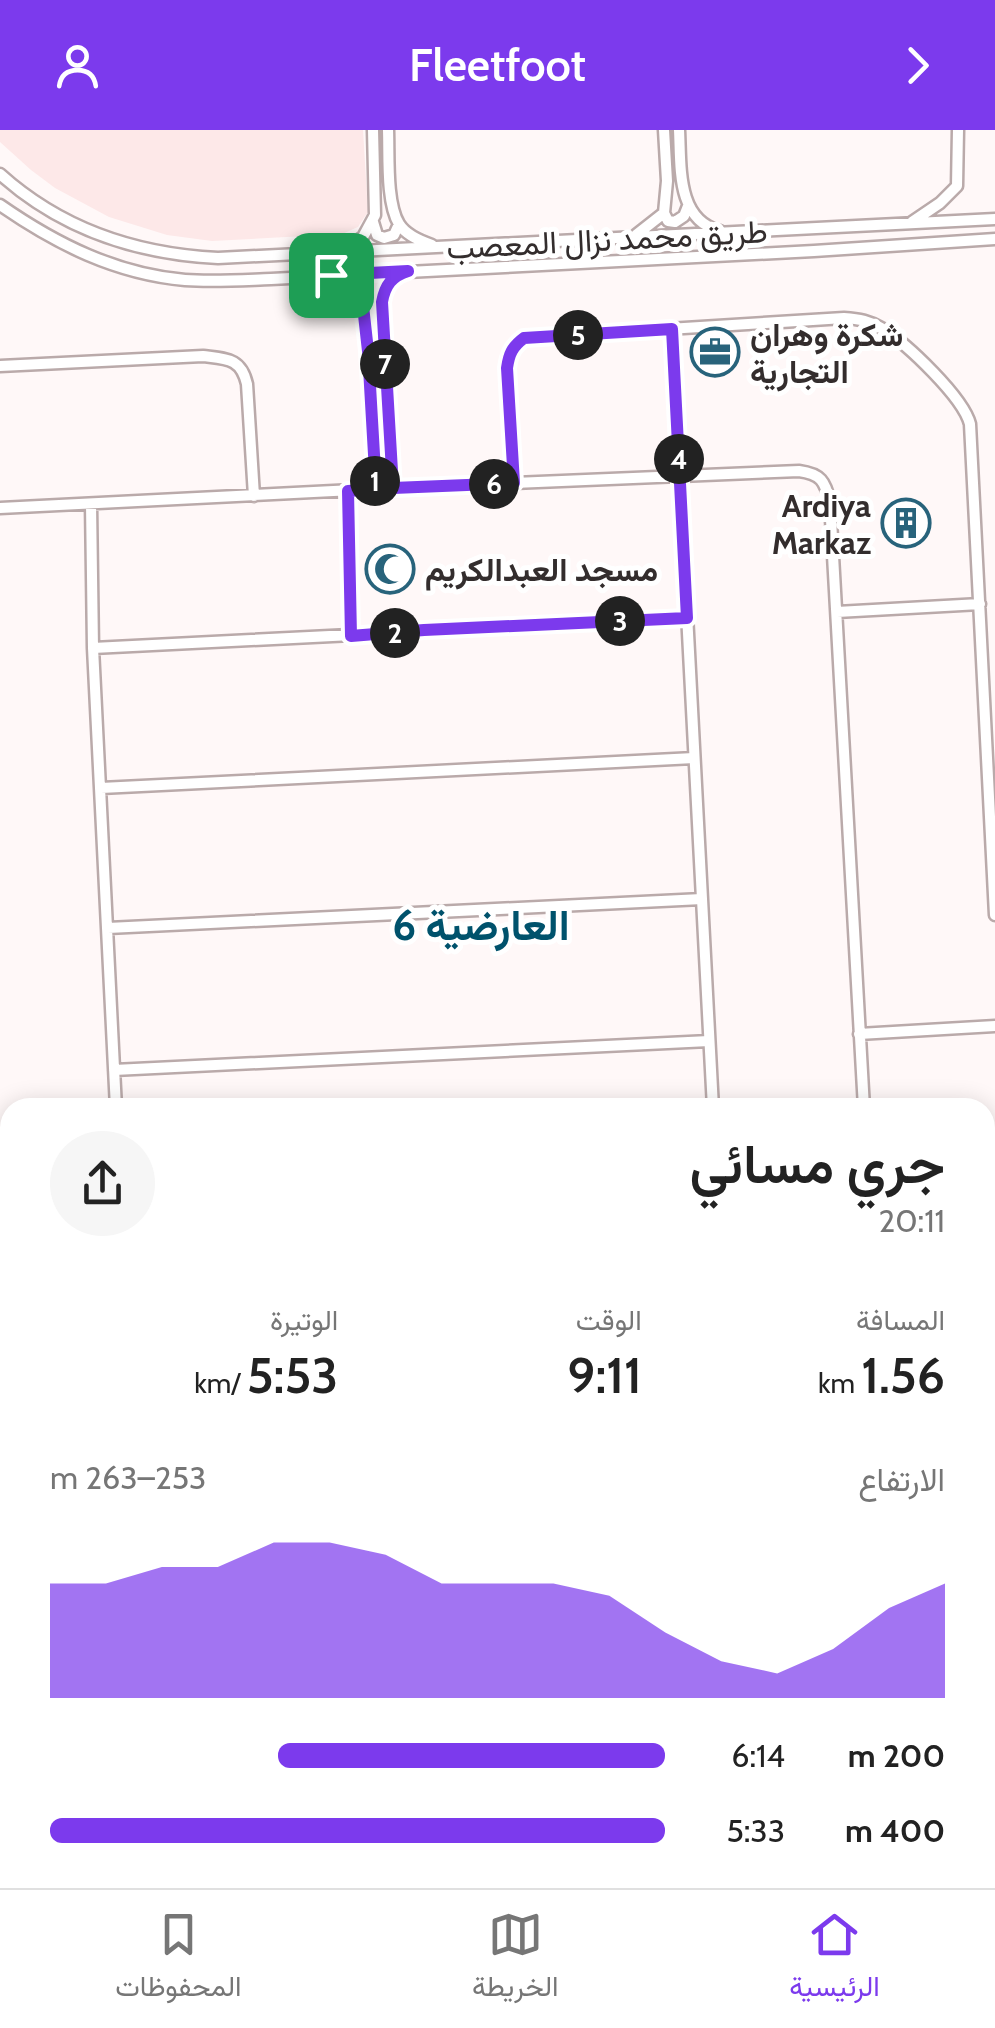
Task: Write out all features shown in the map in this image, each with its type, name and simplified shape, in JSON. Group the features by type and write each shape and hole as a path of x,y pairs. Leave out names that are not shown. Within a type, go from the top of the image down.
{"street":[{"path":"373,130 375,232 381,238 394,235 399,224"},
{"path":"388,130 392,202 399,224 419,241 442,248"},
{"path":"664,130 664,213 668,221 675,222 684,216 688,206"},
{"path":"679,130 688,206 702,224 730,233"},
{"path":"911,222 957,186 958,130"},
{"name":"طريق محمد نزال المعصب","path":"0,174 39,205 81,228 151,251 218,258 995,219"},
{"name":"طريق محمد نزال المعصب","path":"0,205 73,249 110,264 158,276 214,280 995,239"},
{"path":"630,238 664,213"},
{"path":"888,245 970,235 977,226 972,220"},
{"path":"341,252 363,237 373,221"},
{"path":"393,488 382,315 384,293 391,280 408,271"},
{"path":"331,275 347,280 360,290 362,297 376,489"},
{"path":"514,483 507,368 509,355 524,338 844,318 862,319 909,350 963,406 970,424 995,916"},
{"path":"672,329 712,1098"},
{"path":"368,351 384,351"},
{"path":"0,366 204,356 236,363 244,372 246,384 254,496"},
{"path":"0,508 680,474 812,472 825,484 830,502 863,1098"},
{"path":"348,491 351,636"},
{"path":"91,504 93,648 115,1098"},
{"path":"837,612 980,604"},
{"path":"93,648 687,618"},
{"path":"101,788 694,758"},
{"path":"108,928 702,899"},
{"path":"860,1034 995,1026"},
{"path":"114,1070 709,1041"}],"shaded area":[{"path":"0,130 363,130 368,212 358,227 342,234 212,241 167,235 109,217 55,188 0,142"}],"place":[{"name":"شكرة وهران التجارية","path":"715,352"},
{"name":"Ardiya Markaz","path":"906,523"},
{"name":"مسجد العبدالكريم","path":"390,569"}],"district":[{"name":"العارضية 6","path":"481,925"}],"route":[{"path":"408,271 391,280 382,302 393,488 514,483 507,368 509,355 524,338 672,329 687,618 351,636 348,491 376,489 362,297 357,286 331,275 408,271"}]}
